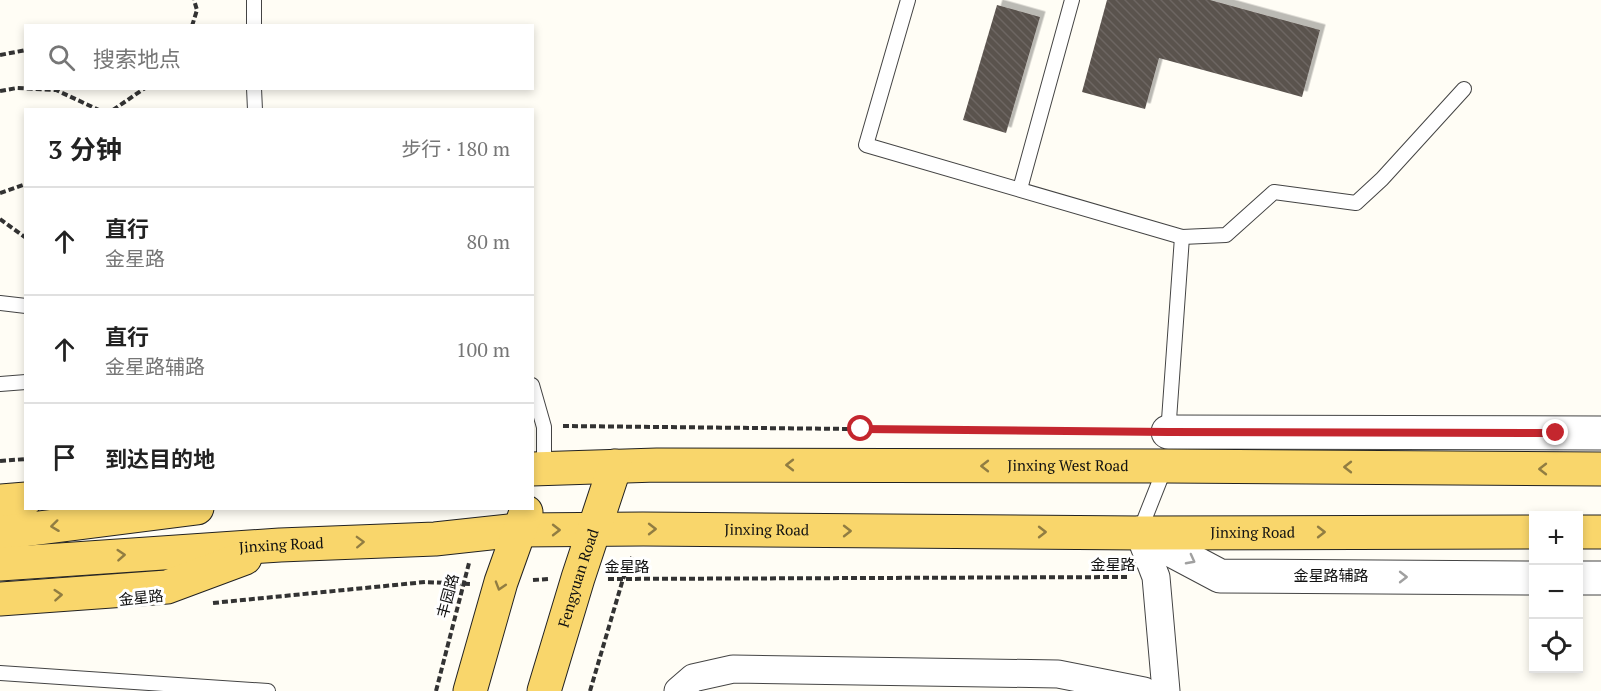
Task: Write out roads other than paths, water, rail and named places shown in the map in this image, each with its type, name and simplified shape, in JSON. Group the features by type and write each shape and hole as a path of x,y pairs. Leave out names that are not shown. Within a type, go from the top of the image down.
{"main road":[{"name":"Jinxing West Road","path":"536,478 615,466 1167,449 1601,469"},
{"name":"Fengyuan Road","path":"544,691 615,466"},
{"path":"0,501 24,499"},
{"path":"0,533 180,510"},
{"name":"Jinxing Road","path":"0,564 280,545 476,536 523,519 593,530 1139,533 1529,532"},
{"path":"470,691 501,582 523,519"},
{"path":"1583,532 1601,532"},
{"path":"0,599 167,587 280,545"}],"street":[{"path":"1167,449 1601,433"},
{"path":"1139,533 1156,577 1166,691"},
{"name":"金星路辅路","path":"1139,533 1220,576 1529,578"},
{"path":"1583,578 1601,578"},
{"path":"678,691 693,678 733,669 1058,674 1144,691"}],"lane":[{"path":"254,0 254,24"},
{"path":"908,0 866,145 1182,237 1226,236 1274,192 1356,203 1382,179 1464,89"},
{"path":"1020,189 1072,0"},
{"path":"255,90 255,108"},
{"path":"1139,533 1167,449 1182,237"},
{"path":"0,304 24,306"},
{"path":"0,384 24,382"},
{"path":"534,392 544,427 536,478"},
{"path":"0,673 268,691"}]}
